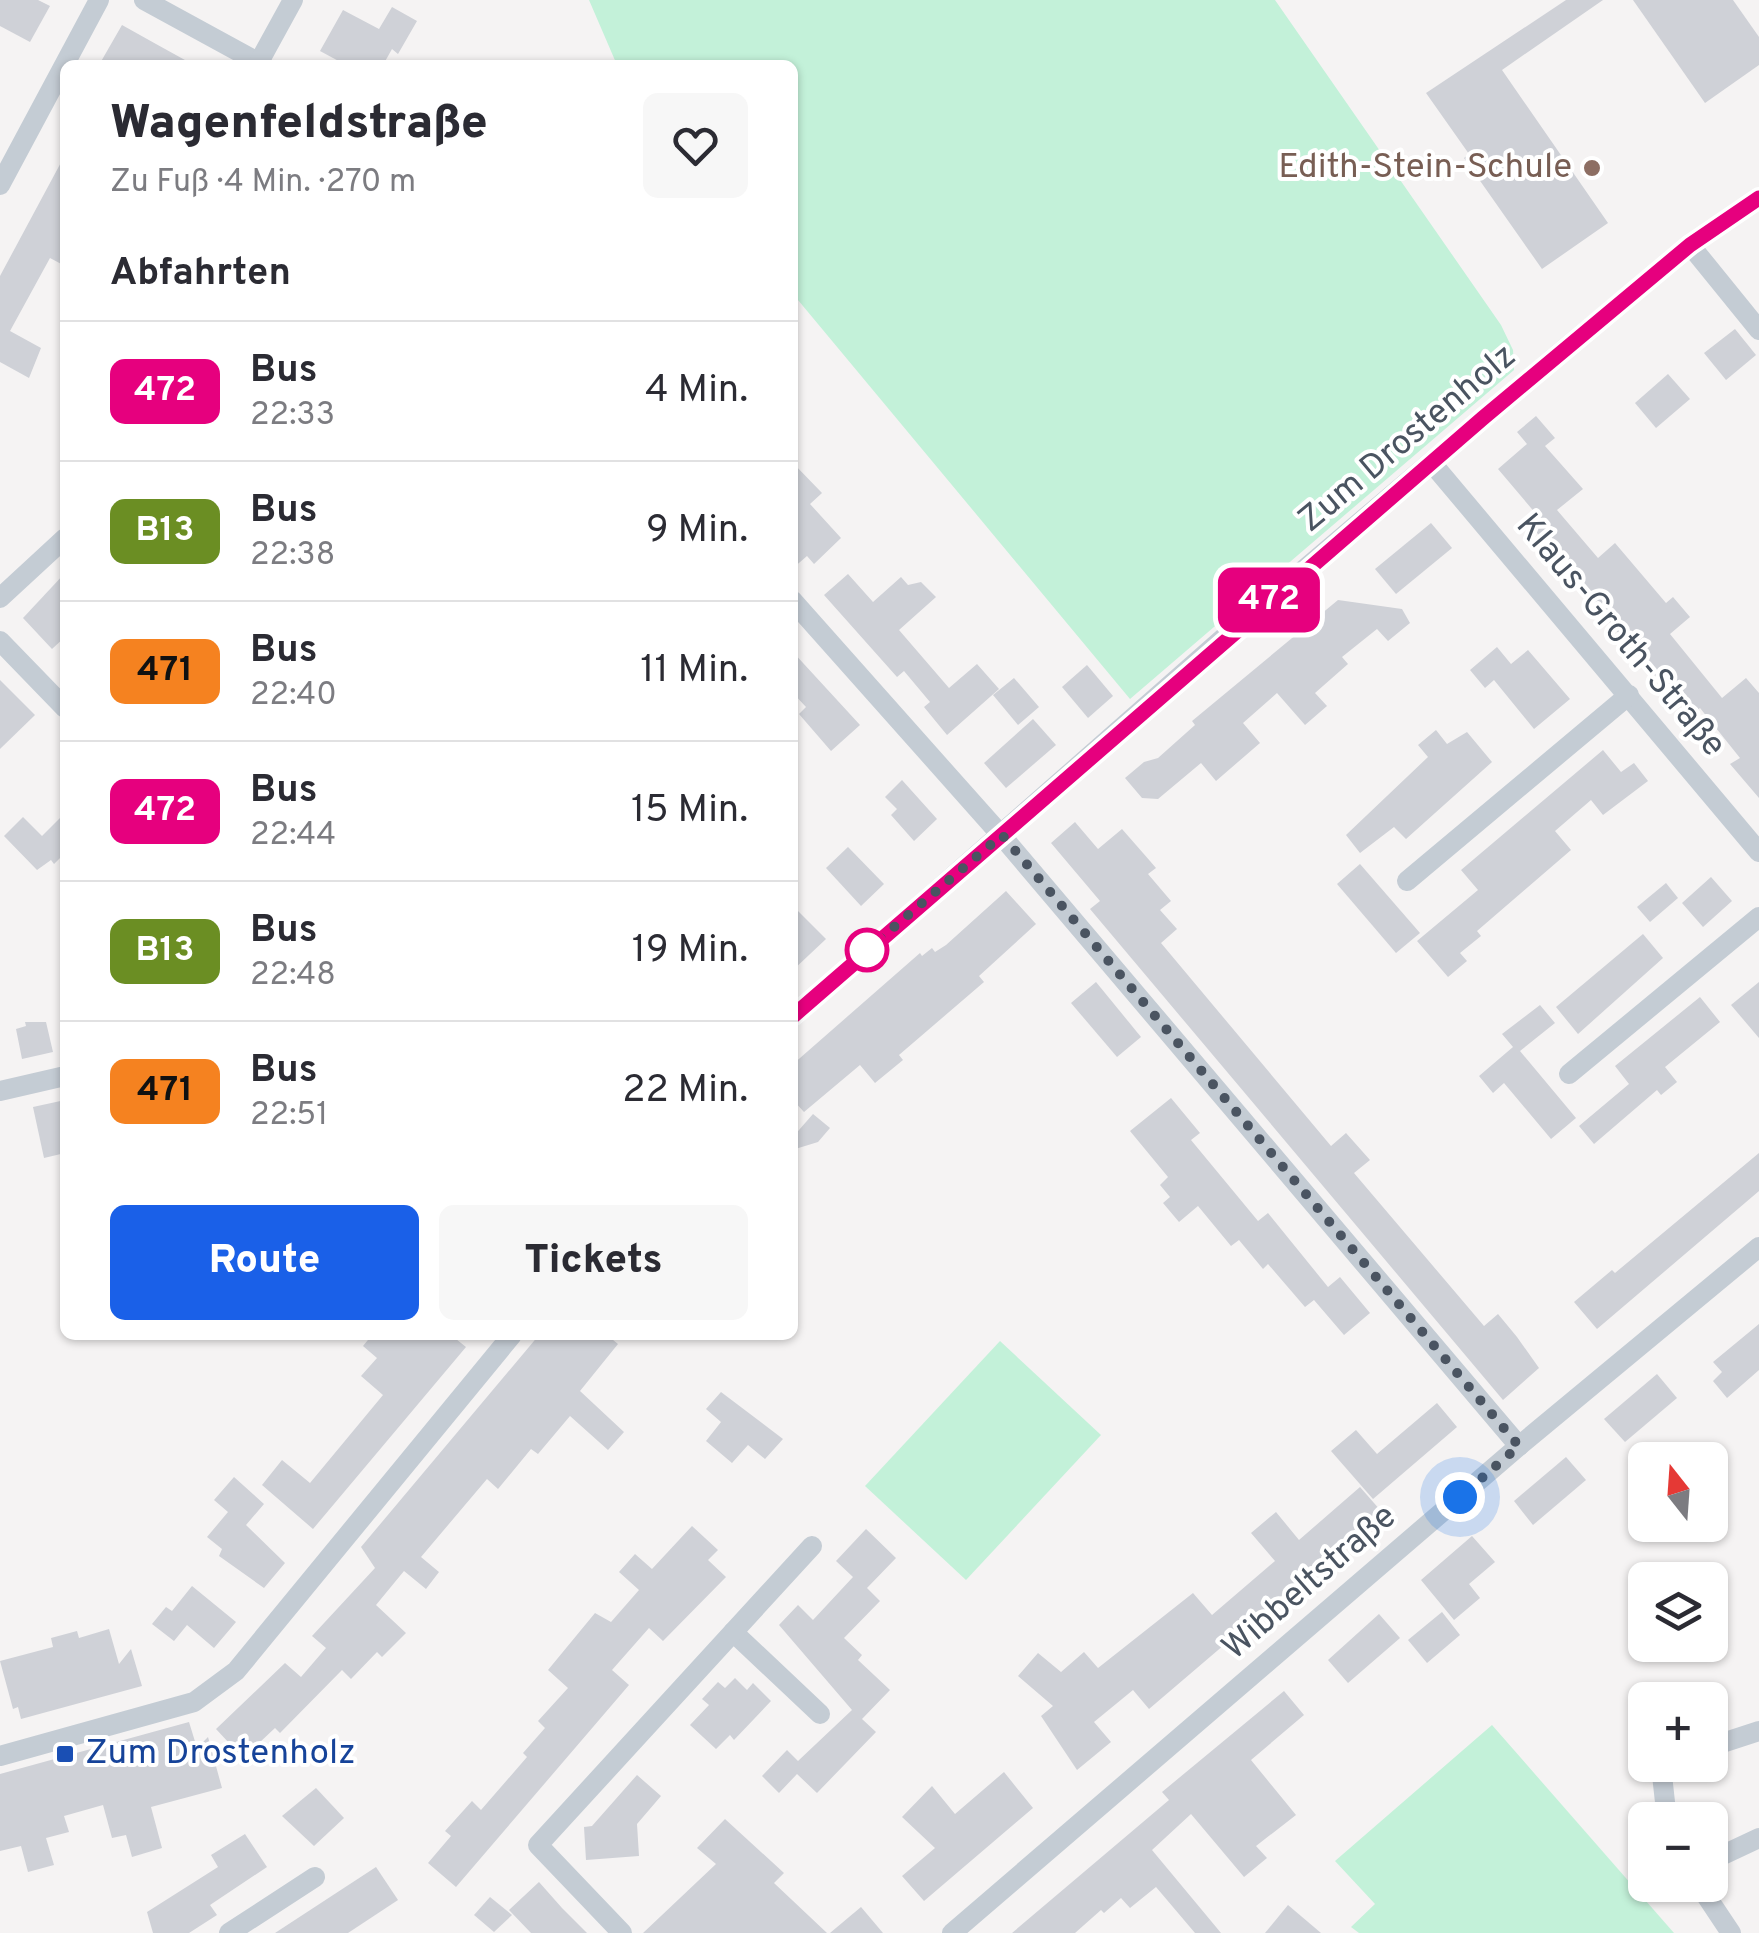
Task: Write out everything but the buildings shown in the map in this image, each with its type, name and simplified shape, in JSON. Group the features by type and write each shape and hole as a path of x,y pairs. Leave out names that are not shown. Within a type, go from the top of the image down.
{"street":[{"path":"67,60 99,0"},
{"path":"144,0 254,60"},
{"path":"263,60 293,0"},
{"path":"0,186 60,73"},
{"name":"Zum Drostenholz","path":"798,1013 1431,462 1690,245 1759,198"},
{"path":"1690,245 1759,330"},
{"name":"Klaus-Groth-Straße","path":"1431,462 1759,852"},
{"path":"0,598 60,543"},
{"path":"798,607 1002,835 1519,1446"},
{"path":"0,641 60,703"},
{"path":"1408,882 1629,695"},
{"path":"1569,1074 1759,917"},
{"path":"0,1091 60,1077"},
{"name":"Wibbeltstraße","path":"952,1933 1519,1446 1759,1247"},
{"path":"0,1756 194,1702 236,1670 508,1340"},
{"path":"622,1933 538,1845 812,1546"},
{"path":"733,1632 820,1714"},
{"path":"1728,1741 1759,1732"},
{"path":"1728,1853 1759,1838"},
{"path":"229,1933 316,1877"},
{"path":"1710,1902 1731,1933"}],"green space":[{"path":"589,0 1275,0 1501,325 1513,350 1514,370 1130,699 798,300 798,60 615,60"},
{"path":"1000,1341 1101,1435 966,1580 865,1486"},
{"path":"1492,1725 1628,1880 1628,1902 1647,1902 1674,1933 1359,1933 1351,1927 1375,1904 1335,1861"}],"bus line":[{"name":"472","path":"798,1012 1230,633 1562,351 1690,245 1759,198"}],"place":[{"name":"Edith-Stein-Schule","path":"1592,168"},
{"name":"Zum Drostenholz","path":"65,1754"}],"route":[{"path":"867,950 1002,835 1519,1446 1460,1497"}]}
